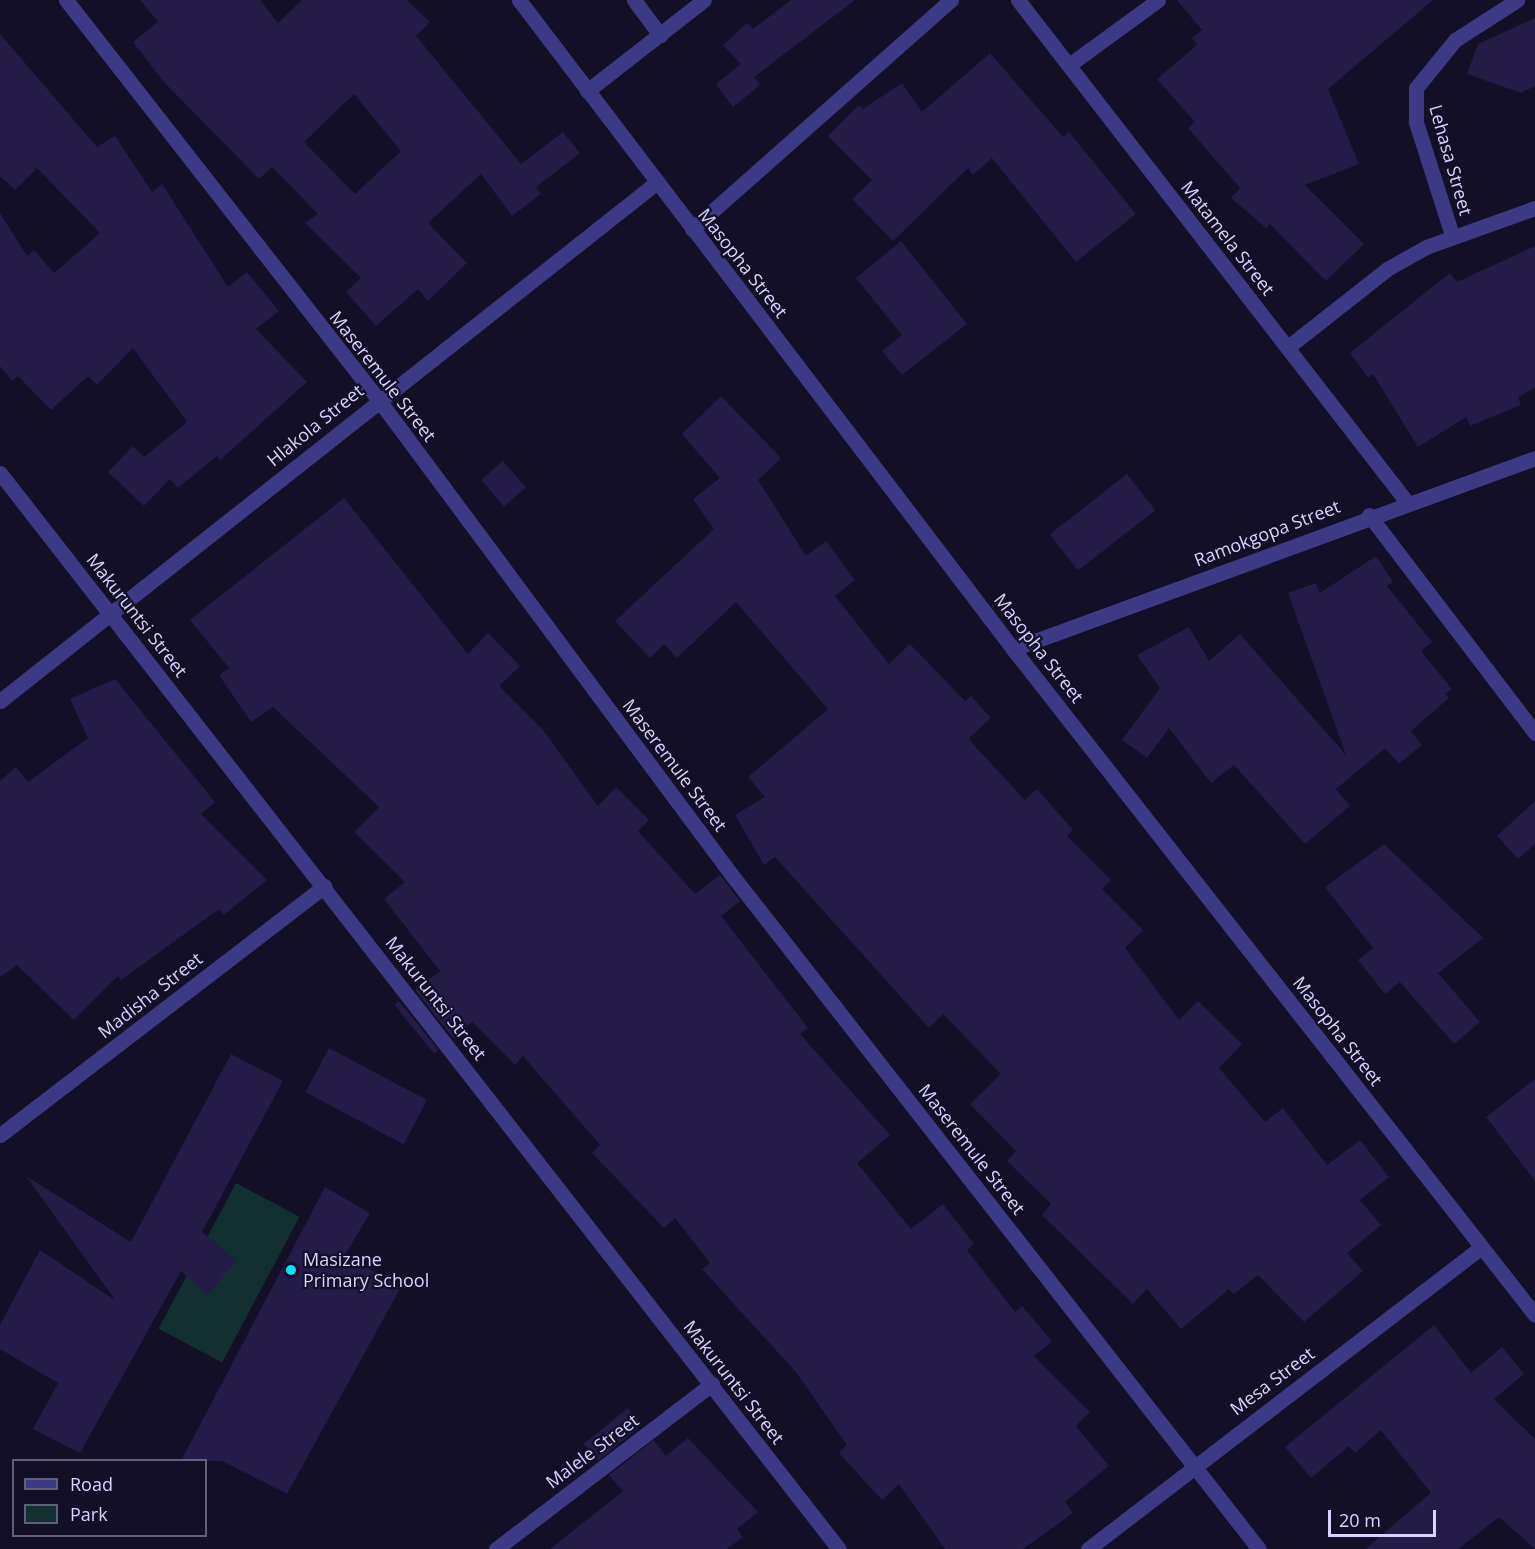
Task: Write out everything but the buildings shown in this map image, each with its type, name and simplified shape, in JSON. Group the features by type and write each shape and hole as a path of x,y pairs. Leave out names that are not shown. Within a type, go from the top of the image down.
{"street":[{"name":"Maseremule Street","path":"66,0 378,399 731,874 1195,1463 1259,1549"},
{"name":"Masopha Street","path":"519,0 656,183 1014,649 1535,1316"},
{"path":"634,0 660,34"},
{"path":"587,91 704,0"},
{"path":"692,229 951,0"},
{"name":"Matamela Street","path":"1018,0 1407,501"},
{"path":"1069,65 1158,0"},
{"name":"Lehasa Street","path":"1452,235 1416,122 1416,88 1455,40 1517,0"},
{"name":"Hlakola Street","path":"0,701 378,399 656,183"},
{"path":"1288,347 1387,269 1452,235 1535,208"},
{"name":"Ramokgopa Street","path":"1014,649 1407,501 1535,458"},
{"name":"Makuruntsi Street","path":"0,473 839,1549"},
{"path":"1369,515 1535,732"},
{"name":"Madisha Street","path":"0,1135 324,886"},
{"name":"Mesa Street","path":"1088,1549 1195,1463 1482,1246"},
{"name":"Malele Street","path":"495,1549 712,1384"}],"green space":[{"path":"236,1183 300,1217 222,1362 159,1329"}],"place":[{"name":"Masizane Primary School","path":"291,1270"}]}
